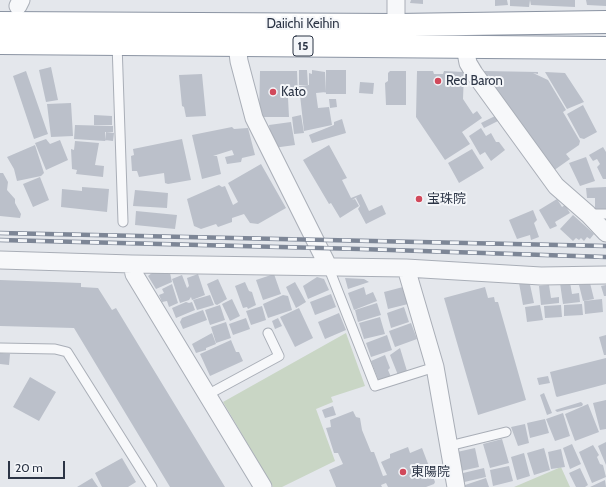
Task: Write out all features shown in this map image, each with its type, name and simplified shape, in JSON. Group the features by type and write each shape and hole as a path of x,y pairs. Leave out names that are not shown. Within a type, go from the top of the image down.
{"highway":[{"name":"Daiichi Keihin","path":"0,23 396,25 606,22"},
{"name":"Daiichi Keihin","path":"0,43 606,48"}],"street":[{"path":"396,0 396,25"},
{"path":"237,45 239,61 254,118 328,266"},
{"path":"465,47 468,63 474,73 556,186 588,214 606,233"},
{"path":"0,260 132,264 406,268 541,276 606,275"},
{"path":"132,264 134,274 263,487"},
{"path":"406,268 436,367 456,487"}],"lane":[{"path":"117,43 123,222"},
{"path":"588,214 606,214"},
{"path":"328,266 375,386 436,367"},
{"path":"208,395 279,356 268,333"},
{"path":"0,348 55,348 67,352 152,487"},
{"path":"449,446 506,432"}],"green space":[{"path":"346,333 365,386 331,397 333,402 316,409 335,461 282,487 273,487 223,402"},
{"path":"561,467 570,487 514,487"}],"building":[{"path":"411,0 423,0 423,4 410,3"},
{"path":"495,0 507,0 508,5 495,6"},
{"path":"510,0 530,0 529,7 510,6"},
{"path":"530,0 575,0 575,7 531,5"},
{"path":"586,0 606,0 606,6 587,5"},
{"path":"51,67 58,100 46,102 39,70"},
{"path":"299,70 307,70 308,85 299,85"},
{"path":"312,70 325,72 326,92 316,93 318,108 329,107 332,125 304,131 299,86 309,85 309,73 312,74"},
{"path":"326,70 346,70 346,94 326,94"},
{"path":"26,71 48,134 34,139 13,76"},
{"path":"260,71 297,71 298,97 288,98 289,117 259,117"},
{"path":"390,71 406,71 406,105 386,105 385,83 388,81 388,73"},
{"path":"417,71 433,71 434,74 443,74 444,71 464,72 463,99 473,114 477,111 482,118 462,132 470,144 445,160 416,117"},
{"path":"481,72 538,72 538,74 533,73 548,80 566,110 563,112 580,141 579,145 566,154 570,159 553,171"},
{"path":"545,72 565,73 584,102 567,109"},
{"path":"202,74 206,116 186,117 184,107 182,106 179,75"},
{"path":"360,82 374,83 373,94 359,93"},
{"path":"329,99 336,99 337,107 330,108"},
{"path":"71,103 73,136 51,137 47,104"},
{"path":"583,105 597,132 584,139 580,138 567,114"},
{"path":"94,115 112,116 112,125 94,125"},
{"path":"301,115 304,133 294,134 292,117"},
{"path":"495,116 498,121 484,128 481,123"},
{"path":"342,119 346,133 312,143 309,135 334,125 334,122"},
{"path":"291,122 295,145 273,148 269,125"},
{"path":"75,125 113,126 113,132 105,132 105,141 74,139"},
{"path":"232,127 234,129 248,128 255,155 242,158 241,162 227,164 225,157 234,155 232,150 213,156 217,156 221,174 202,179 192,135"},
{"path":"481,128 486,136 491,133 496,142 499,142 505,150 491,161 485,152 480,155 469,136"},
{"path":"106,132 114,133 113,141 105,140"},
{"path":"46,139 50,144 60,140 68,160 46,170 35,143"},
{"path":"182,139 191,180 168,184 165,183 164,173 139,177 137,171 132,171 131,156 134,155 133,149"},
{"path":"75,141 99,143 95,165 104,166 103,177 76,174 77,170 72,169 71,149 74,150"},
{"path":"35,145 44,173 41,176 17,181 14,169 7,157"},
{"path":"329,145 347,178 342,180 351,198 361,194 369,211 382,205 386,214 366,224 358,209 360,206 356,198 357,197 352,200 355,199 359,206 340,218 331,203 329,204 303,160"},
{"path":"603,147 606,152 606,179 603,179 597,167 600,164 597,159 593,161 589,155"},
{"path":"472,149 484,168 459,183 448,163"},
{"path":"586,157 595,181 580,186 569,163"},
{"path":"261,164 286,208 258,224 250,223 244,214 232,218 232,222 218,227 216,224 201,229 194,226 187,199 219,185 222,187 225,186 233,205 238,202 228,183"},
{"path":"0,173 3,173 8,182 7,190 15,199 15,203 21,214 20,218 0,216"},
{"path":"40,177 49,200 33,207 23,184"},
{"path":"82,187 109,189 107,212 61,207 62,189 82,191"},
{"path":"606,187 606,209 595,210 595,198 587,198 586,188"},
{"path":"135,190 168,193 167,208 133,206"},
{"path":"557,199 562,207 565,205 570,213 555,222 557,226 550,229 539,210"},
{"path":"533,210 537,220 534,223 539,237 531,240 530,235 517,239 509,220"},
{"path":"136,211 177,215 175,229 135,225"},
{"path":"573,215 594,234 590,239 587,237 584,241 581,238 579,240 576,238 573,241 560,229"},
{"path":"152,273 170,273 172,282 156,289 148,276"},
{"path":"198,274 205,295 192,300 191,297 189,300 180,303 172,279 182,275 187,288 189,286 187,278"},
{"path":"274,274 281,294 263,300 256,280"},
{"path":"317,277 324,279 329,290 308,299 303,286"},
{"path":"345,278 364,279 369,282 348,289"},
{"path":"218,279 227,299 217,305 215,304 207,284"},
{"path":"0,280 81,283 81,287 98,288 112,310 116,308 225,487 170,487 74,328 0,326"},
{"path":"529,280 534,303 523,305 519,283"},
{"path":"245,282 249,291 252,292 256,305 248,309 247,307 243,308 235,286"},
{"path":"295,282 306,302 296,308 286,287"},
{"path":"570,282 572,294 579,293 580,302 563,304 560,283"},
{"path":"590,283 594,299 583,301 579,285"},
{"path":"172,284 178,303 169,307 167,301 162,302 159,295 164,293 162,289"},
{"path":"549,285 551,298 559,297 559,303 541,305 539,286"},
{"path":"606,285 606,296 604,296 601,286"},
{"path":"364,287 366,295 373,292 377,301 354,310 348,293"},
{"path":"403,287 408,304 388,309 384,292"},
{"path":"485,287 488,298 494,297 495,302 498,302 526,400 478,415 444,298"},
{"path":"331,294 336,307 315,315 310,302"},
{"path":"210,295 214,305 197,310 193,300"},
{"path":"283,295 288,296 292,310 268,318 263,304"},
{"path":"232,299 240,316 230,321 222,304"},
{"path":"602,299 603,312 585,314 584,301"},
{"path":"186,302 192,302 195,310 176,318 172,308"},
{"path":"377,303 381,315 358,322 355,310"},
{"path":"582,304 583,315 564,316 564,305"},
{"path":"220,305 225,320 210,325 205,310"},
{"path":"540,305 543,320 527,322 525,307"},
{"path":"561,305 562,317 545,318 544,306"},
{"path":"262,306 266,320 251,325 246,311"},
{"path":"404,307 409,322 391,328 387,313"},
{"path":"299,308 313,338 295,347 280,317"},
{"path":"203,310 207,320 183,329 180,322 182,318"},
{"path":"339,313 346,330 325,339 318,322"},
{"path":"380,317 385,334 364,339 359,323"},
{"path":"246,318 250,329 233,335 229,324"},
{"path":"278,318 282,326 275,329 272,321"},
{"path":"226,322 231,338 216,343 211,327"},
{"path":"411,323 417,339 395,347 389,331"},
{"path":"212,333 216,344 206,348 206,350 196,353 192,344"},
{"path":"387,335 392,350 371,357 366,343"},
{"path":"606,335 606,355 604,355 599,337"},
{"path":"231,340 236,352 239,352 243,361 210,376 200,354"},
{"path":"400,348 407,371 398,375 390,355"},
{"path":"0,353 10,354 9,365 0,364"},
{"path":"385,355 390,368 388,370 391,377 383,380 378,379 371,361"},
{"path":"606,358 606,384 557,397 556,396 550,372"},
{"path":"548,376 550,383 539,385 537,378"},
{"path":"30,377 56,392 39,421 13,407"},
{"path":"544,393 552,413 547,415 540,395"},
{"path":"606,400 606,429 600,430 593,403"},
{"path":"581,402 583,404 582,406 557,412 555,410"},
{"path":"588,404 599,432 575,441 565,414"},
{"path":"333,406 336,415 325,418 322,410"},
{"path":"353,411 356,417 360,418 362,430 371,452 374,452 383,476 387,475 381,462 390,458 390,454 408,447 410,453 422,448 435,482 434,484 426,487 388,487 386,483 381,485 382,487 336,487 329,470 343,464 338,453 334,453 326,428 331,427 330,420"},
{"path":"563,413 570,436 555,441 546,419"},
{"path":"545,419 549,433 530,438 527,423"},
{"path":"525,424 529,443 518,446 511,427"},
{"path":"502,439 509,463 490,468 483,444"},
{"path":"606,442 606,465 598,446"},
{"path":"572,444 581,464 570,469 563,448"},
{"path":"593,445 599,455 597,457 600,464 603,465 606,477 592,483 579,452"},
{"path":"475,448 479,467 461,471 457,452"},
{"path":"544,448 550,470 534,475 527,453"},
{"path":"561,449 565,467 551,469 548,452"},
{"path":"524,453 530,476 517,480 511,457"},
{"path":"122,458 136,482 128,487 102,487 95,473"},
{"path":"509,466 513,481 493,486 490,470"},
{"path":"484,468 486,477 460,483 459,474"},
{"path":"580,468 588,485 585,487 576,487 569,473"},
{"path":"92,478 98,487 77,487"},
{"path":"486,478 489,487 459,487"},
{"path":"605,480 606,487 590,487"}],"railway":[{"path":"0,233 606,246"},
{"path":"0,240 606,257"}],"place":[{"name":"Red Baron","path":"438,81"},
{"name":"Kato","path":"273,92"},
{"name":"宝珠院","path":"419,199"},
{"name":"東陽院","path":"403,472"}]}
